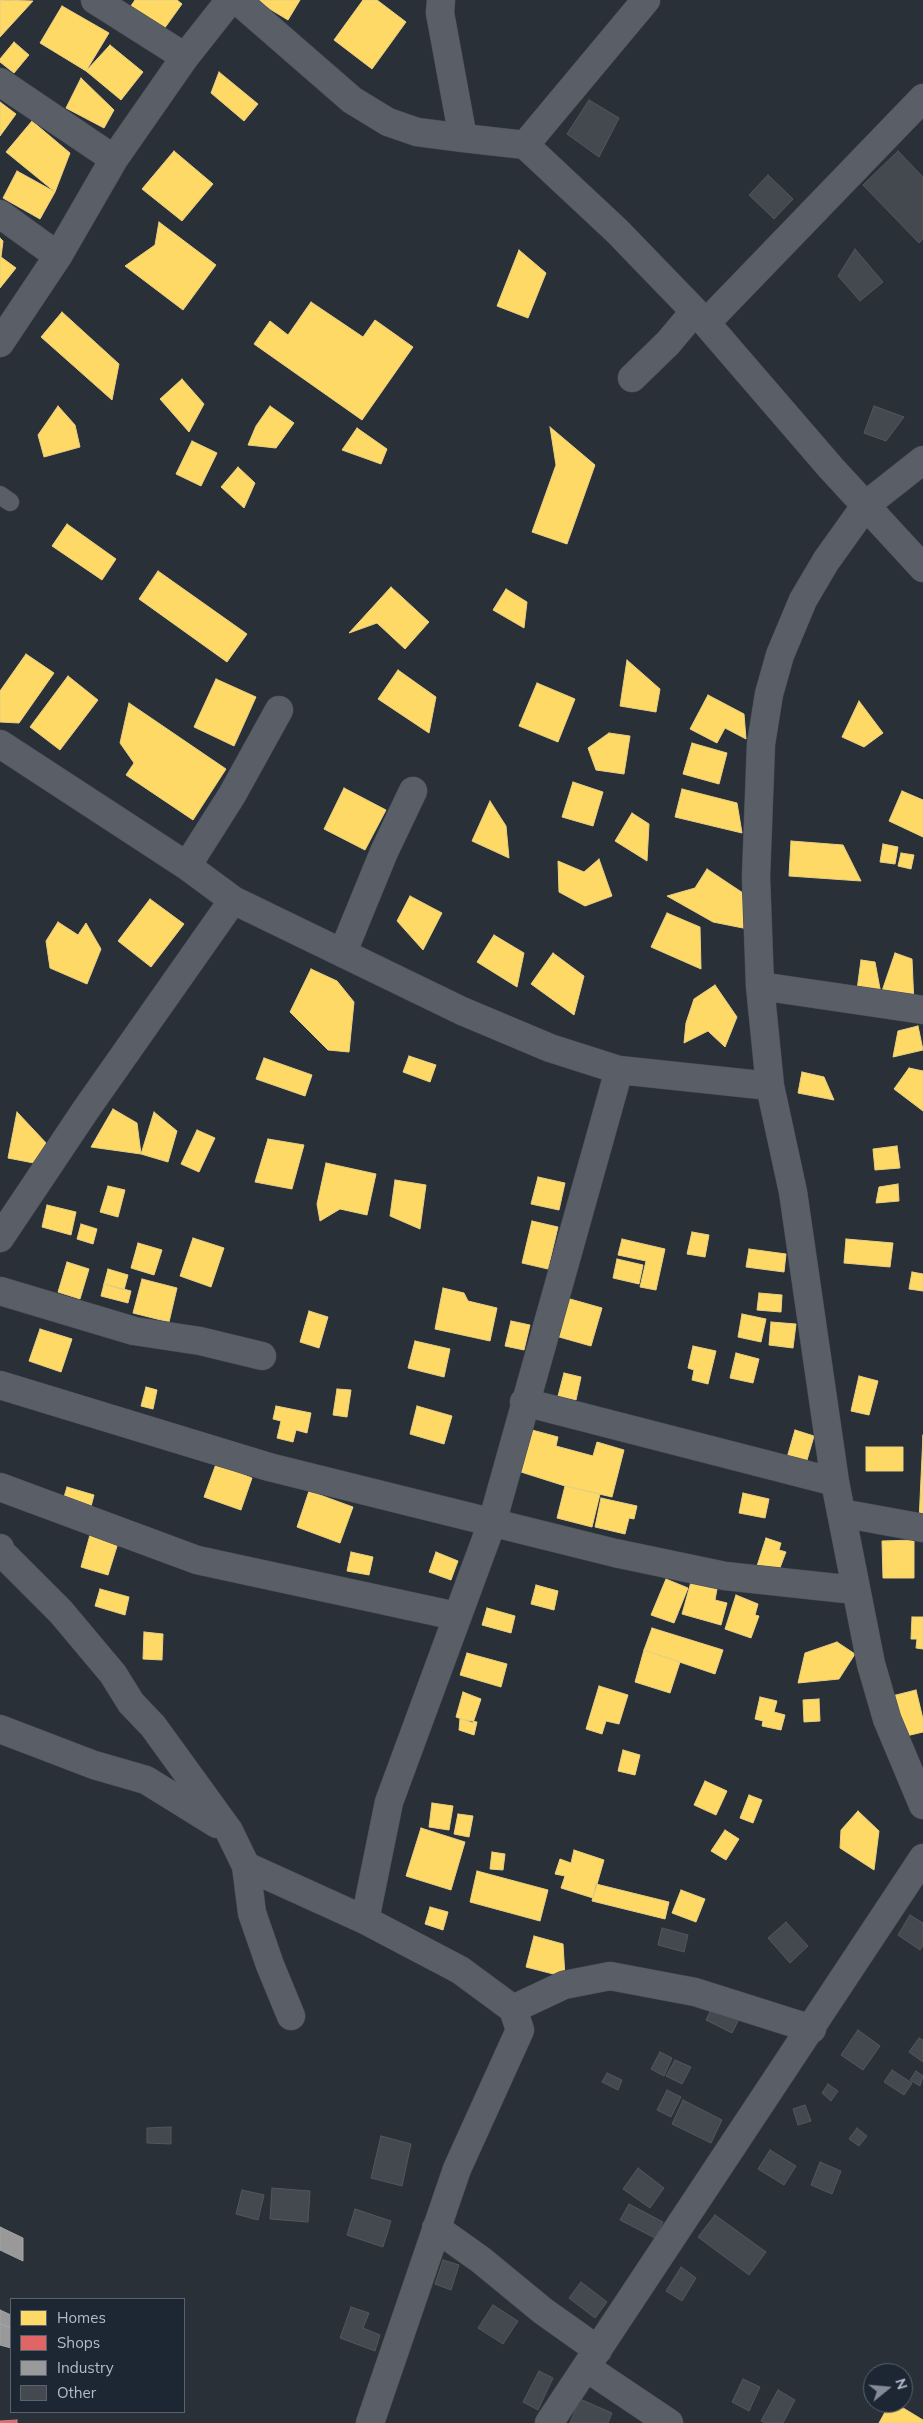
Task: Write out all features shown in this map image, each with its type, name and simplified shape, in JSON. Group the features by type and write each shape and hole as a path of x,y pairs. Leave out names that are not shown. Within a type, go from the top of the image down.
{"street":[{"path":"95,0 185,57"},
{"path":"0,344 58,256 114,159 185,57 230,0"},
{"path":"237,0 352,100 388,122 417,132 525,145 617,231 700,317 831,468 923,568"},
{"path":"525,145 646,0"},
{"path":"435,4 463,138"},
{"path":"0,82 114,159"},
{"path":"632,378 668,343 700,317 923,98"},
{"path":"0,214 58,256"},
{"path":"923,460 866,506 826,561 802,600 780,656 769,694 761,744 756,877 760,986 770,1086 793,1192 834,1482 871,1664 887,1719 923,1805"},
{"path":"187,866 232,795 279,710"},
{"path":"0,744 187,866 233,900 471,1015 550,1048 619,1070 770,1086"},
{"path":"343,952 384,852 413,791"},
{"path":"0,1238 87,1108 233,900"},
{"path":"760,986 923,1010"},
{"path":"365,1920 389,1802 492,1522 524,1402 619,1070"},
{"path":"0,1291 134,1331 200,1341 262,1356"},
{"path":"0,1385 269,1466 615,1553 725,1576 855,1590"},
{"path":"524,1402 834,1482"},
{"path":"0,1487 197,1560 456,1616"},
{"path":"840,1513 923,1528"},
{"path":"0,1548 1,1552 61,1612 113,1674 229,1831 246,1866 252,1913 270,1965 291,2016"},
{"path":"0,1729 94,1764 146,1780 229,1831"},
{"path":"549,2423 812,2029 923,1858"},
{"path":"246,1866 365,1920 460,1970 513,2009 520,2030 457,2169 370,2423"},
{"path":"513,2009 564,1985 610,1976 695,1992 812,2029"},
{"path":"436,2228 481,2260 543,2311 593,2359 669,2423"}],"building: Homes":[{"path":"0,0 33,1 0,37"},
{"path":"135,0 177,0 182,4 159,36 126,13"},
{"path":"255,0 300,0 288,20"},
{"path":"363,0 377,0 406,22 372,69 334,40"},
{"path":"62,6 109,33 86,71 40,43"},
{"path":"14,42 29,55 14,73 0,62 0,59"},
{"path":"110,45 143,72 121,100 86,71"},
{"path":"219,72 258,104 244,121 211,93"},
{"path":"81,78 114,110 104,128 66,108"},
{"path":"0,102 16,114 0,136"},
{"path":"32,121 70,153 55,192 6,152"},
{"path":"174,151 213,184 182,221 142,189"},
{"path":"17,171 55,192 40,219 3,198"},
{"path":"159,222 216,265 183,310 125,266 155,245"},
{"path":"0,238 3,241 1,257 16,268 0,288"},
{"path":"519,250 546,273 528,318 497,306"},
{"path":"311,302 363,337 375,320 413,347 362,420 254,344 270,321 288,335"},
{"path":"62,312 119,364 112,400 41,337"},
{"path":"182,379 204,404 189,432 160,399"},
{"path":"58,406 75,425 80,447 44,457 38,435"},
{"path":"270,406 294,423 276,448 248,445 256,426"},
{"path":"550,427 595,465 567,544 532,532 556,465"},
{"path":"357,428 387,449 381,464 342,450"},
{"path":"192,441 217,453 201,486 176,474"},
{"path":"238,467 255,483 244,508 221,487"},
{"path":"67,524 116,559 102,580 52,546"},
{"path":"158,571 247,634 227,662 139,599"},
{"path":"391,587 429,622 405,649 377,623 349,633"},
{"path":"506,589 527,602 524,628 493,610"},
{"path":"26,654 54,673 19,723 0,722 0,691"},
{"path":"627,660 660,689 656,712 620,706"},
{"path":"398,670 436,697 429,733 378,699"},
{"path":"68,676 98,700 60,750 30,727"},
{"path":"216,679 256,697 234,746 194,727"},
{"path":"537,683 575,699 558,742 519,726"},
{"path":"708,695 744,714 746,739 725,728 717,743 690,729"},
{"path":"859,701 883,733 864,747 842,737"},
{"path":"129,703 226,769 193,820 126,775 134,763 120,743"},
{"path":"609,733 630,736 624,774 596,770 588,748"},
{"path":"692,743 727,753 719,784 683,774"},
{"path":"573,782 603,792 593,826 562,817"},
{"path":"344,788 386,810 365,850 324,829"},
{"path":"682,789 737,803 742,833 675,817"},
{"path":"902,791 923,800 923,837 889,821"},
{"path":"490,801 506,826 509,858 472,841"},
{"path":"632,813 649,824 647,861 615,841"},
{"path":"791,841 843,845 861,881 789,876"},
{"path":"883,844 898,847 895,864 880,862"},
{"path":"901,853 914,855 911,869 898,866"},
{"path":"599,859 612,896 585,906 559,892 558,861 584,872"},
{"path":"707,869 743,893 748,929 713,922 667,896 695,888"},
{"path":"410,896 442,913 423,950 397,921"},
{"path":"150,899 184,924 151,967 118,941"},
{"path":"667,913 700,927 701,969 651,947"},
{"path":"58,922 78,935 86,923 101,949 87,984 50,968 46,941"},
{"path":"494,935 524,953 517,987 477,962"},
{"path":"553,953 584,976 574,1015 531,984"},
{"path":"895,953 912,959 914,1005 881,994"},
{"path":"861,960 875,962 881,994 857,990"},
{"path":"311,969 337,981 354,1002 349,1052 328,1050 290,1012"},
{"path":"715,985 737,1017 725,1047 708,1031 684,1043 686,1023 694,999"},
{"path":"918,1026 923,1050 893,1057 898,1031"},
{"path":"409,1056 436,1065 430,1082 403,1072"},
{"path":"264,1058 312,1075 305,1096 256,1079"},
{"path":"909,1068 923,1071 923,1111 894,1089"},
{"path":"802,1072 824,1077 834,1100 798,1093"},
{"path":"113,1109 137,1123 141,1154 91,1147"},
{"path":"17,1112 48,1145 44,1165 8,1158"},
{"path":"154,1112 177,1131 168,1162 141,1154"},
{"path":"197,1130 215,1138 199,1172 181,1164"},
{"path":"268,1139 304,1145 292,1189 255,1182"},
{"path":"897,1146 900,1168 875,1170 873,1149"},
{"path":"326,1163 376,1174 367,1215 340,1209 320,1221 317,1204"},
{"path":"538,1177 565,1183 559,1210 531,1204"},
{"path":"395,1180 426,1185 420,1229 390,1216"},
{"path":"898,1184 899,1201 876,1203 879,1187"},
{"path":"108,1186 125,1190 118,1217 100,1212"},
{"path":"47,1205 76,1212 71,1235 42,1227"},
{"path":"532,1221 558,1227 548,1269 522,1263"},
{"path":"81,1224 97,1229 93,1244 77,1239"},
{"path":"692,1232 709,1235 705,1257 687,1254"},
{"path":"193,1238 224,1248 211,1287 180,1276"},
{"path":"622,1239 665,1249 656,1290 640,1287 646,1261 618,1255"},
{"path":"846,1239 893,1243 890,1267 844,1263"},
{"path":"138,1243 162,1250 154,1275 131,1268"},
{"path":"749,1249 786,1254 784,1272 746,1267"},
{"path":"617,1259 643,1265 639,1284 613,1278"},
{"path":"67,1262 89,1269 80,1299 58,1292"},
{"path":"108,1269 128,1275 124,1290 104,1284"},
{"path":"912,1272 923,1274 923,1291 909,1289"},
{"path":"142,1279 177,1288 169,1322 133,1313"},
{"path":"104,1284 131,1291 128,1303 101,1296"},
{"path":"443,1288 464,1293 468,1301 497,1308 490,1341 435,1329"},
{"path":"759,1293 782,1295 781,1312 757,1310"},
{"path":"563,1297 602,1308 591,1346 552,1335"},
{"path":"309,1311 328,1317 319,1348 300,1342"},
{"path":"742,1314 766,1319 761,1342 738,1337"},
{"path":"511,1321 530,1325 524,1350 505,1346"},
{"path":"771,1322 796,1324 793,1348 769,1345"},
{"path":"40,1329 72,1339 61,1372 29,1361"},
{"path":"415,1341 450,1349 444,1377 408,1368"},
{"path":"693,1346 716,1351 708,1384 692,1380 694,1370 688,1368"},
{"path":"736,1353 759,1359 753,1383 730,1378"},
{"path":"564,1373 581,1377 576,1400 558,1396"},
{"path":"859,1376 878,1381 869,1415 851,1411"},
{"path":"146,1387 157,1390 153,1409 141,1406"},
{"path":"337,1389 351,1390 347,1417 333,1415"},
{"path":"276,1406 311,1413 307,1433 296,1430 293,1442 277,1438 281,1421 273,1419"},
{"path":"417,1406 452,1416 444,1444 410,1434"},
{"path":"532,1430 558,1437 556,1446 593,1456 597,1442 624,1450 612,1497 565,1486 521,1472"},
{"path":"795,1430 814,1436 805,1467 786,1461"},
{"path":"923,1435 923,1523 919,1522"},
{"path":"866,1447 903,1447 903,1471 866,1471"},
{"path":"216,1464 252,1478 241,1510 204,1497"},
{"path":"565,1486 600,1494 592,1527 557,1518"},
{"path":"67,1487 94,1495 89,1514 61,1507"},
{"path":"309,1491 353,1507 340,1543 297,1527"},
{"path":"743,1493 769,1499 765,1518 739,1513"},
{"path":"601,1498 637,1506 634,1519 629,1518 625,1534 595,1527"},
{"path":"90,1535 118,1543 108,1575 81,1567"},
{"path":"766,1538 781,1543 779,1550 786,1552 778,1573 757,1566"},
{"path":"914,1540 914,1578 883,1578 882,1541"},
{"path":"351,1552 373,1557 369,1575 347,1571"},
{"path":"436,1552 458,1561 451,1580 429,1572"},
{"path":"666,1579 688,1588 674,1623 651,1615"},
{"path":"691,1582 717,1589 715,1600 727,1603 721,1625 682,1614"},
{"path":"536,1585 558,1591 554,1610 531,1604"},
{"path":"100,1589 129,1597 125,1615 95,1606"},
{"path":"736,1595 758,1604 755,1615 759,1616 751,1638 725,1629"},
{"path":"487,1608 515,1616 511,1633 482,1625"},
{"path":"912,1617 923,1617 923,1649 916,1648 917,1639 911,1639"},
{"path":"652,1628 723,1650 715,1674 644,1650"},
{"path":"144,1632 163,1634 162,1660 143,1659"},
{"path":"837,1642 855,1654 839,1679 798,1683 805,1653"},
{"path":"644,1650 680,1662 670,1693 635,1682"},
{"path":"467,1653 507,1664 501,1687 460,1675"},
{"path":"599,1686 628,1695 619,1724 606,1721 602,1734 586,1729"},
{"path":"916,1690 923,1719 923,1732 902,1737 892,1696"},
{"path":"463,1692 481,1699 473,1723 456,1717"},
{"path":"760,1697 777,1701 774,1712 785,1715 781,1730 762,1726 763,1721 755,1719"},
{"path":"819,1699 820,1721 804,1722 803,1700"},
{"path":"460,1719 477,1722 474,1735 459,1730"},
{"path":"623,1750 640,1755 635,1775 618,1771"},
{"path":"705,1781 727,1791 716,1815 694,1805"},
{"path":"749,1795 762,1800 753,1823 740,1818"},
{"path":"432,1803 453,1806 449,1830 429,1827"},
{"path":"858,1811 879,1831 874,1870 840,1848 841,1830"},
{"path":"458,1814 473,1816 469,1837 454,1834"},
{"path":"421,1828 465,1842 451,1890 406,1876"},
{"path":"725,1830 739,1839 726,1860 711,1851"},
{"path":"574,1850 604,1860 593,1898 561,1888 565,1876 555,1874 560,1859 571,1863"},
{"path":"492,1852 505,1854 503,1870 490,1869"},
{"path":"477,1871 548,1890 540,1921 470,1902"},
{"path":"596,1884 669,1902 665,1919 592,1901"},
{"path":"681,1890 705,1899 696,1922 672,1913"},
{"path":"430,1907 448,1912 443,1930 425,1924"},
{"path":"534,1936 563,1944 565,1977 526,1967"},
{"path":"884,2413 911,2413 923,2420 923,2423 879,2423"}],"building: Shops":[{"path":"17,2420 17,2423 0,2423 0,2421"}],"building: Industry":[{"path":"0,2227 23,2238 23,2261 0,2250"},
{"path":"0,2310 10,2315 10,2328 0,2324"},
{"path":"0,2324 10,2328 10,2348 0,2345"}],"building: Other":[{"path":"589,100 619,118 599,157 567,134"},
{"path":"898,151 923,177 923,239 919,243 863,185"},
{"path":"768,175 793,199 774,219 749,195"},
{"path":"855,249 883,282 860,301 838,276"},
{"path":"874,406 904,417 886,441 864,433"},
{"path":"910,1915 923,1923 923,1945 920,1950 898,1935"},
{"path":"786,1922 808,1946 790,1963 768,1938"},
{"path":"662,1928 688,1935 684,1952 658,1945"},
{"path":"715,2002 741,2015 732,2033 706,2020"},
{"path":"858,2030 880,2046 863,2070 841,2055"},
{"path":"919,2038 923,2040 923,2062 909,2052"},
{"path":"660,2052 672,2058 664,2076 651,2069"},
{"path":"675,2060 691,2067 682,2084 666,2076"},
{"path":"892,2070 912,2083 904,2095 884,2082"},
{"path":"916,2071 923,2076 920,2086 910,2080"},
{"path":"607,2073 622,2080 618,2090 602,2082"},
{"path":"828,2084 838,2091 831,2101 822,2093"},
{"path":"667,2090 681,2097 671,2117 657,2110"},
{"path":"683,2100 722,2120 711,2143 672,2124"},
{"path":"805,2105 811,2121 798,2125 793,2109"},
{"path":"171,2127 171,2144 147,2143 147,2128"},
{"path":"857,2128 867,2136 859,2146 849,2139"},
{"path":"381,2136 411,2144 402,2186 371,2178"},
{"path":"770,2150 796,2166 784,2185 758,2169"},
{"path":"820,2162 841,2171 832,2194 811,2185"},
{"path":"638,2168 664,2188 650,2208 623,2189"},
{"path":"272,2188 310,2191 308,2222 270,2219"},
{"path":"242,2190 264,2195 258,2220 236,2214"},
{"path":"629,2204 663,2222 655,2238 620,2220"},
{"path":"355,2209 391,2221 383,2247 347,2235"},
{"path":"715,2215 766,2252 749,2275 698,2237"},
{"path":"443,2260 459,2265 451,2290 435,2284"},
{"path":"681,2267 696,2278 682,2301 666,2291"},
{"path":"581,2282 607,2302 595,2318 569,2298"},
{"path":"493,2305 518,2321 503,2344 478,2328"},
{"path":"351,2307 369,2313 363,2328 380,2335 375,2351 340,2338"},
{"path":"539,2371 553,2378 538,2410 523,2402"},
{"path":"743,2379 760,2387 749,2411 732,2402"},
{"path":"778,2390 795,2400 783,2423 766,2423 761,2421"},
{"path":"580,2399 612,2413 608,2423 570,2423"}]}
